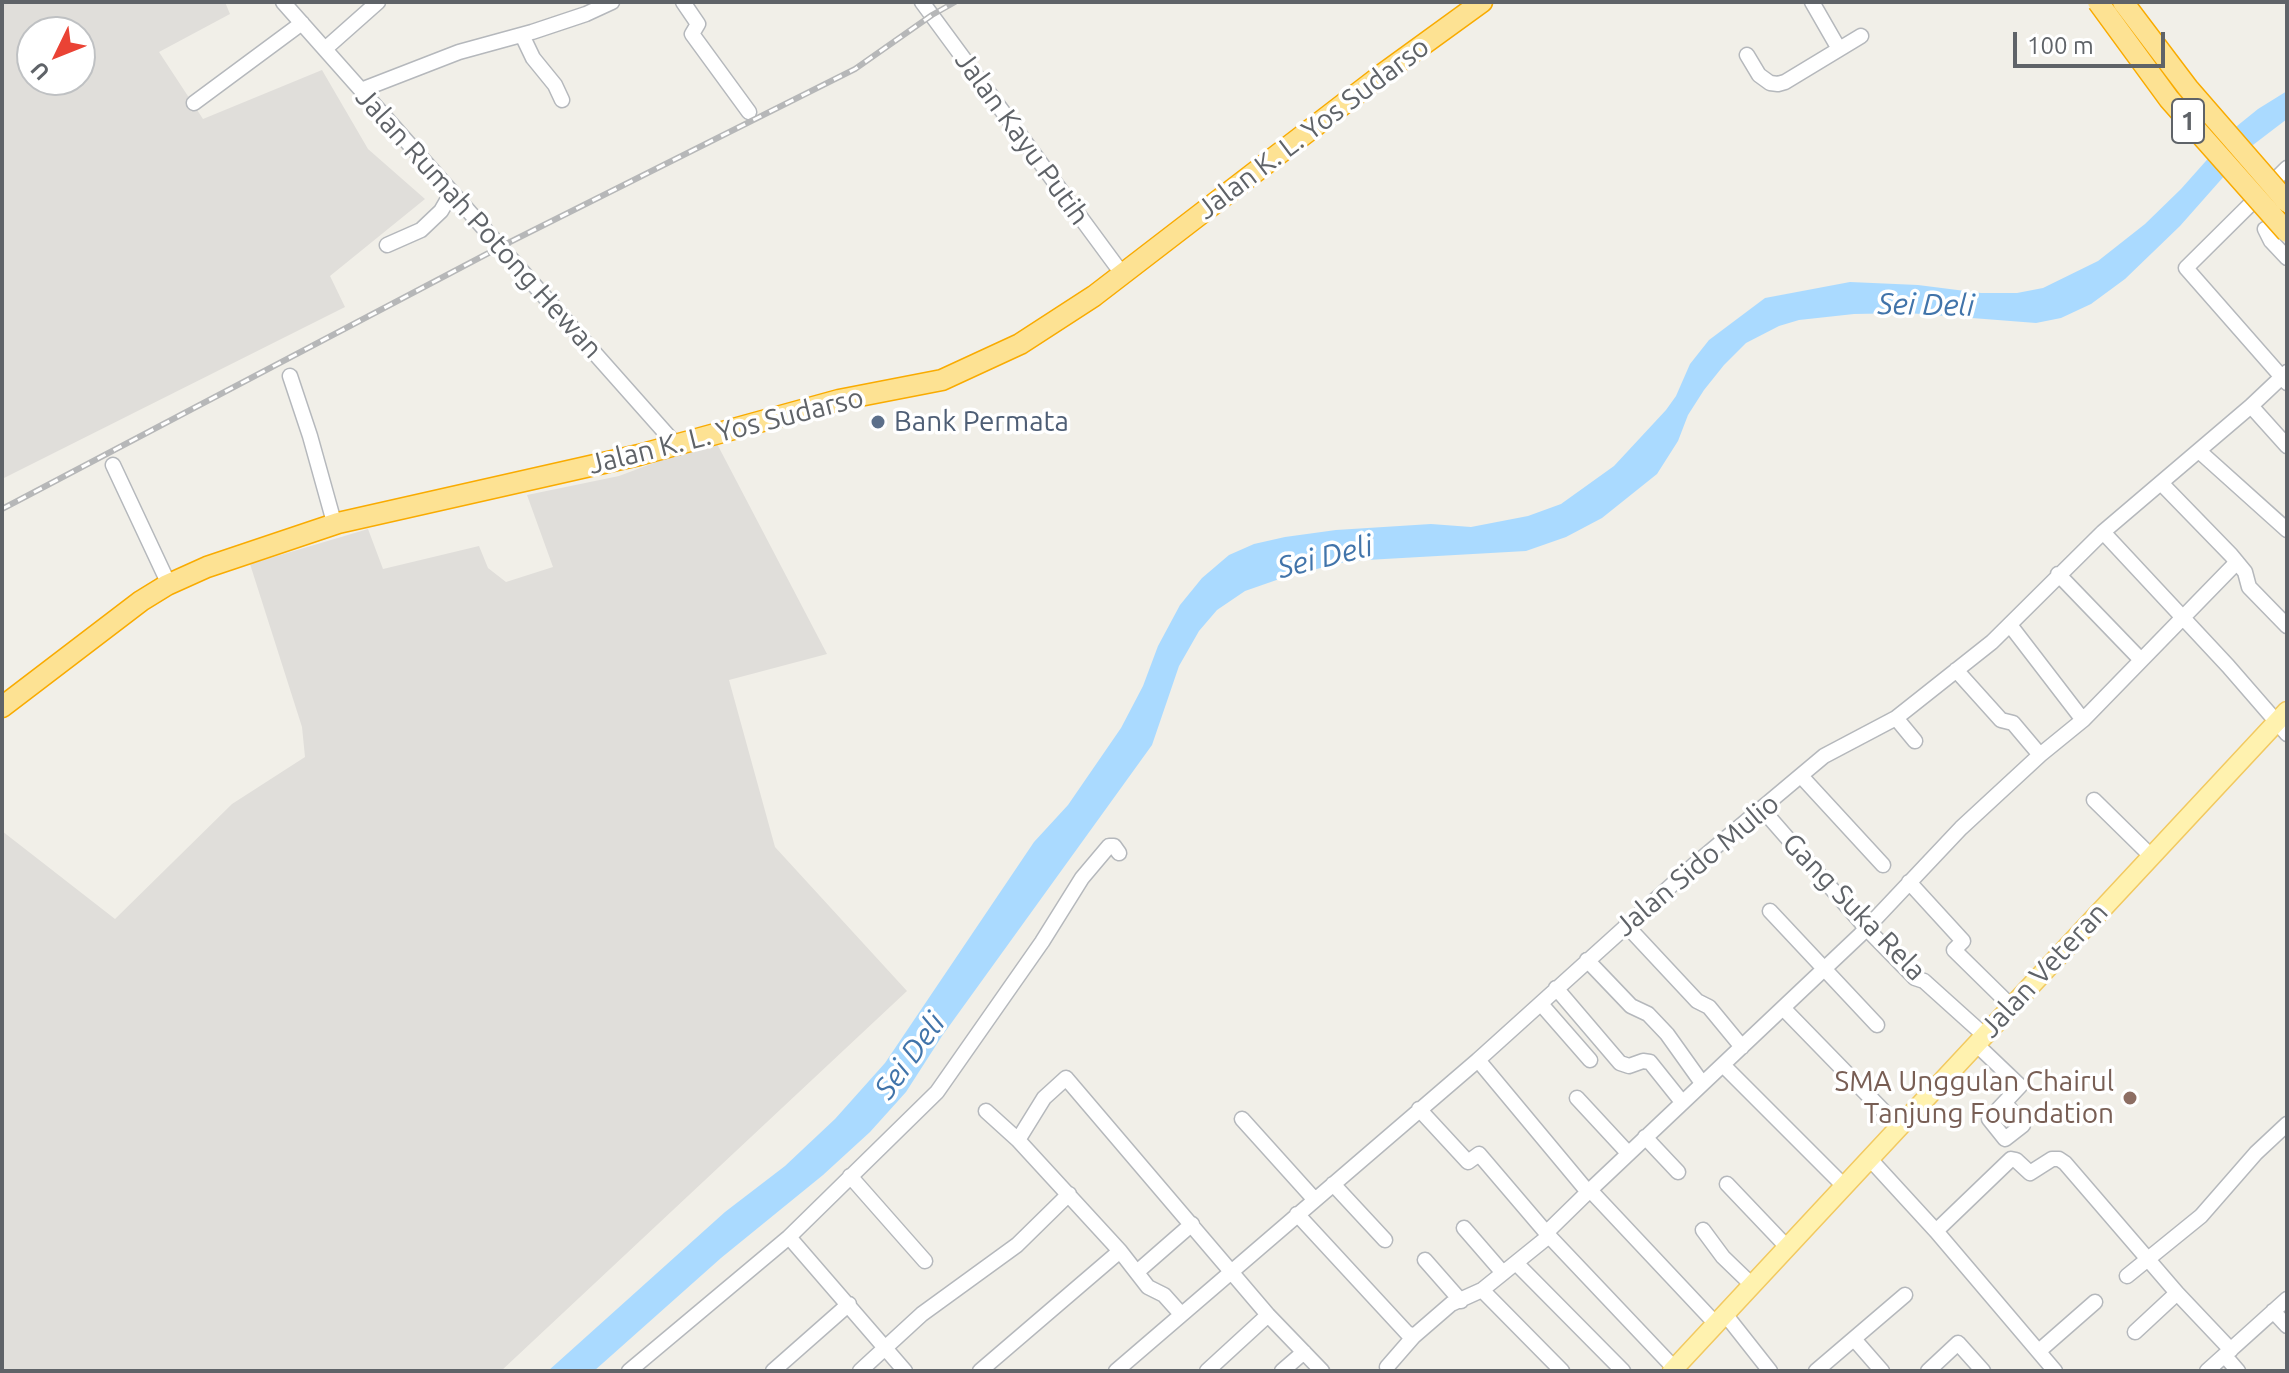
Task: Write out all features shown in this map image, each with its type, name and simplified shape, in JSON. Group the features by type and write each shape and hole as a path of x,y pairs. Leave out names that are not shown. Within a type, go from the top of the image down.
{"highway":[{"name":"Jalan K. L. Yos Sudarso","path":"1119,270 1154,233 1461,2"},
{"name":"Jalan K. L. Yos Sudarso","path":"2,707 141,601 207,567 338,523 672,442 837,390 939,366 983,350 1119,270 1482,2"},
{"name":"1","path":"2098,2 2169,99 2287,232"},
{"name":"1","path":"2123,2 2188,88 2287,202"},
{"name":"Jalan K. L. Yos Sudarso","path":"2,693 119,604 165,576 205,559 332,515 672,442"}],"main road":[{"name":"Jalan Veteran","path":"1674,1370 2150,855 2283,723"}],"street":[{"name":"Jalan Rumah Potong Hewan","path":"283,2 672,442"},
{"path":"325,49 378,2"},
{"path":"361,90 459,52 522,35 581,8 612,2"},
{"path":"683,2 698,24 692,34 749,112"},
{"name":"Jalan Kayu Putih","path":"922,2 1119,270"},
{"path":"1812,2 1839,49"},
{"path":"194,103 302,23"},
{"path":"522,35 533,58 548,75 562,100"},
{"path":"1747,55 1759,75 1770,83 1778,84 1861,36"},
{"path":"2285,378 2186,268 2287,168"},
{"path":"387,245 421,230 441,211 452,192"},
{"path":"2265,229 2271,241 2287,258"},
{"path":"290,376 332,515"},
{"name":"Jalan Sido Mulio","path":"1116,1371 1478,1060 1626,925 1824,756 1896,718 1956,670 2010,625 2103,532 2285,378"},
{"path":"2251,406 2287,446"},
{"path":"2199,451 2287,530"},
{"path":"113,465 165,576"},
{"path":"2161,483 2237,562 2245,572 2249,587 2287,626"},
{"path":"2103,532 2180,618 2283,723"},
{"path":"1387,1367 1414,1336 1451,1304 1482,1290 1517,1264 1628,1153 1866,928 1961,828 2083,720 2237,562"},
{"path":"2058,574 2141,660"},
{"path":"2010,625 2083,720"},
{"path":"1956,670 2001,720 2013,723 2040,755"},
{"path":"1896,718 1915,741"},
{"path":"1801,776 1883,865"},
{"path":"2094,800 2150,855"},
{"name":"Gang Suka Rela","path":"1762,809 1866,928 1915,978 1924,981 2020,1086 2006,1104"},
{"path":"629,1371 789,1237 937,1092 1042,942 1082,878 1109,846 1114,846 1119,853"},
{"path":"1909,882 1963,941 1954,950 2011,1006"},
{"path":"1770,911 1877,1025"},
{"path":"1626,925 1697,1001 1709,1007 1742,1047"},
{"path":"1587,960 1631,1006 1648,1014 1667,1034 1702,1083"},
{"path":"1556,988 1620,1063 1629,1066 1650,1062 1682,1102"},
{"path":"1541,1004 1590,1060"},
{"path":"1783,1008 1899,1127"},
{"path":"1478,1060 1589,1191 1770,1371"},
{"path":"1723,1065 1844,1186"},
{"path":"1018,1140 1044,1098 1066,1078 1268,1315 1322,1371"},
{"path":"1577,1098 1628,1153"},
{"path":"1419,1109 1468,1162 1479,1154 1674,1370"},
{"path":"986,1111 1069,1194 1152,1291 1164,1295 1181,1314"},
{"path":"1242,1119 1315,1200"},
{"path":"2127,1276 2201,1216 2256,1153 2287,1124"},
{"path":"1645,1137 1678,1172"},
{"path":"1869,1158 1936,1231 2055,1371"},
{"path":"1936,1231 2011,1159 2030,1173 2052,1159 2059,1159 2228,1353 2238,1371"},
{"path":"850,1176 925,1261"},
{"path":"1333,1184 1385,1240"},
{"path":"1727,1184 1787,1247"},
{"path":"860,1371 922,1314 1017,1245 1069,1194"},
{"path":"1297,1214 1407,1333 1414,1336"},
{"path":"1137,1272 1192,1224"},
{"path":"1464,1228 1503,1273"},
{"path":"1703,1230 1723,1257 1752,1285"},
{"path":"789,1237 905,1371"},
{"path":"980,1371 1120,1251"},
{"path":"1425,1260 1461,1301"},
{"path":"1517,1264 1623,1371"},
{"path":"1482,1290 1562,1371"},
{"path":"2135,1332 2177,1293"},
{"path":"1816,1371 1905,1295"},
{"path":"2207,1371 2287,1299"},
{"path":"2039,1351 2095,1302"},
{"path":"773,1371 849,1304"},
{"path":"2273,1311 2287,1326"},
{"path":"1207,1371 1268,1315"},
{"path":"1854,1339 1882,1371"},
{"path":"1928,1371 1958,1343 1983,1371"},
{"path":"1282,1371 1304,1352"}],"shaded area":[{"path":"2,2 225,2 230,14 159,52 203,119 322,70 368,149 425,199 330,276 345,307 2,479"},
{"path":"715,440 827,654 729,680 775,847 907,991 501,1371 2,1371 2,831 115,919 232,804 305,757 302,727 250,564 368,529 383,569 479,546 488,568 506,582 553,567 527,495 619,476"}],"water":[{"name":"Sei Deli","path":"2287,91 2287,119 2249,148 2180,226 2125,279 2091,304 2061,318 2036,323 1908,313 1854,314 1799,320 1779,326 1746,343 1724,365 1688,415 1678,441 1657,474 1602,518 1566,537 1526,551 1349,561 1288,576 1245,591 1217,610 1199,631 1179,666 1152,745 942,1036 906,1092 870,1132 823,1175 721,1258 594,1371 548,1371 725,1212 785,1166 835,1119 885,1063 1034,842 1068,805 1121,728 1180,605 1202,578 1229,555 1254,544 1285,537 1336,530 1431,524 1471,527 1528,516 1561,504 1614,466 1666,410 1690,364 1709,340 1765,298 1850,282 1918,285 1981,293 2017,293 2043,288 2098,261 2145,224 2237,126"}],"railway":[{"path":"2,509 500,247 855,69 955,2"}],"place":[{"name":"Bank Permata","path":"878,422"},
{"name":"SMA Unggulan Chairul Tanjung Foundation","path":"2130,1098"}]}
